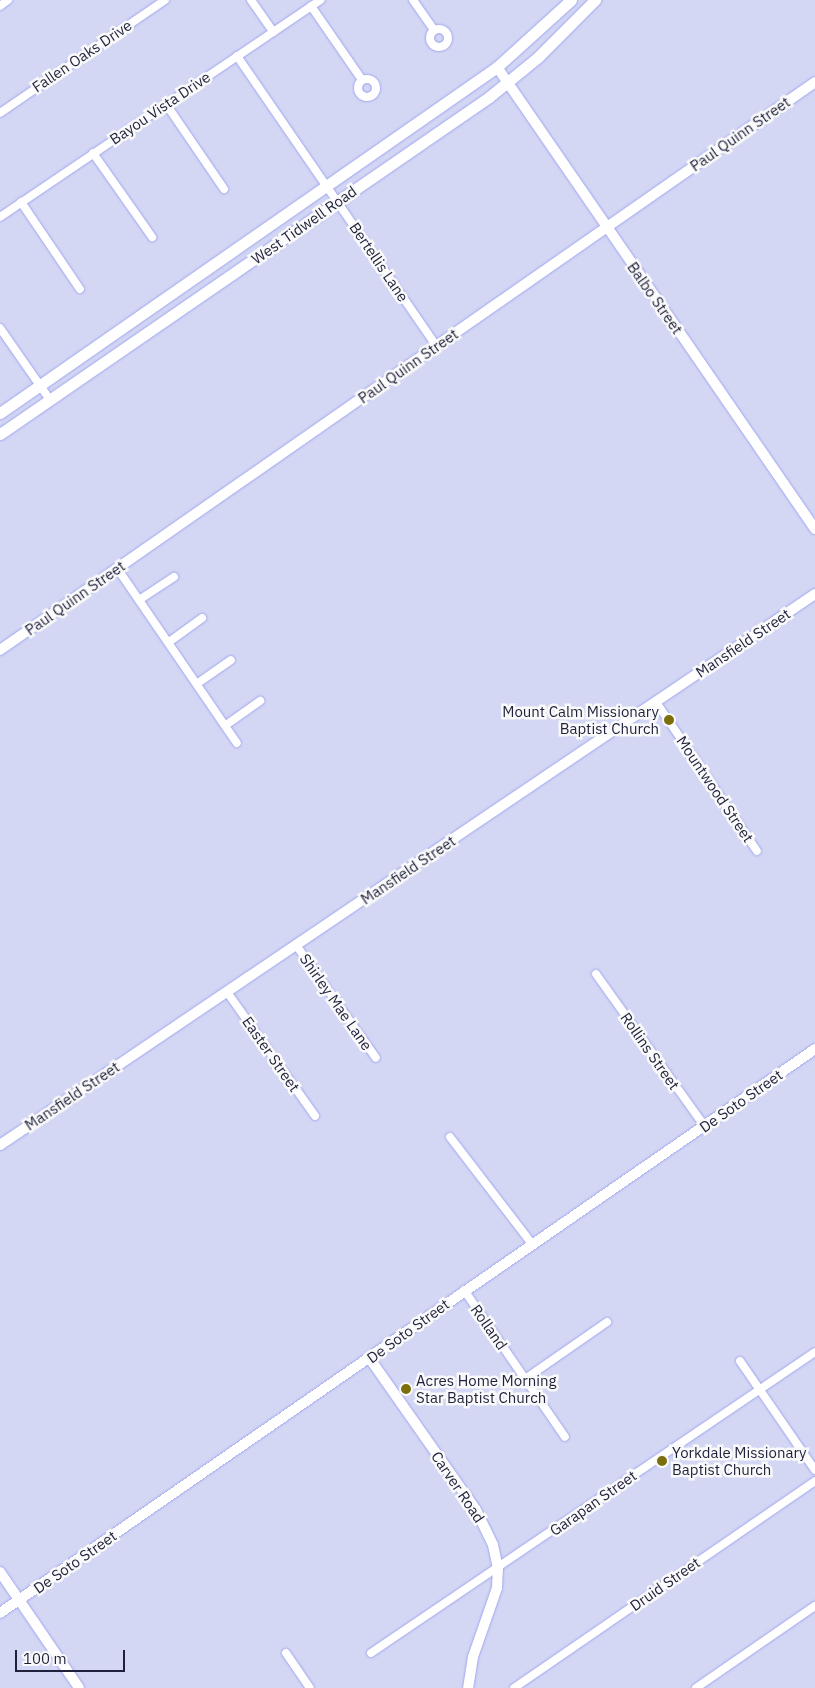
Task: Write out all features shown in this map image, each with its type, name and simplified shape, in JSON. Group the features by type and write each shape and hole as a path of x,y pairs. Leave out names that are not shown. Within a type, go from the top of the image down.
{"main road":[{"name":"West Tidwell Road","path":"0,413 497,67 571,0"},
{"name":"West Tidwell Road","path":"0,434 508,82 595,0"},
{"path":"183,287 193,301"}],"street":[{"path":"0,6 8,0"},
{"name":"Fallen Oaks Drive","path":"0,112 165,0"},
{"path":"251,0 273,32"},
{"name":"Bayou Vista Drive","path":"0,217 320,0"},
{"path":"413,0 434,30"},
{"path":"311,6 362,80"},
{"name":"Bertellis Lane","path":"237,56 436,346"},
{"name":"Balbo Street","path":"497,67 815,529"},
{"name":"Paul Quinn Street","path":"0,650 815,82"},
{"path":"166,104 224,188"},
{"path":"93,153 152,237"},
{"path":"21,202 80,288"},
{"path":"0,328 50,400"},
{"path":"117,568 198,683 237,743"},
{"path":"139,600 174,577"},
{"name":"Mansfield Street","path":"0,1145 815,594"},
{"path":"169,642 202,618"},
{"path":"198,683 231,660"},
{"path":"226,725 260,701"},
{"name":"Mountwood Street","path":"656,702 757,851"},
{"name":"Shirley Mae Lane","path":"296,945 376,1058"},
{"name":"Rollins Street","path":"596,974 705,1127"},
{"name":"Easter Street","path":"227,992 315,1116"},
{"name":"De Soto Street","path":"0,1613 370,1359 464,1290 705,1127 815,1049"},
{"path":"450,1136 532,1244"},
{"name":"Rolland","path":"464,1290 565,1437"},
{"path":"525,1378 607,1322"},
{"name":"Garapan Street","path":"371,1654 759,1388 815,1352"},
{"name":"Carver Road","path":"370,1359 476,1510 498,1568"},
{"path":"740,1361 815,1470"},
{"name":"Druid Street","path":"514,1688 815,1481"},
{"path":"468,1688 498,1568"},
{"path":"0,1572 79,1688"},
{"path":"696,1688 815,1606"},
{"path":"286,1653 310,1688"}],"place":[{"name":"Mount Calm Missionary Baptist Church","path":"669,720"},
{"name":"Acres Home Morning Star Baptist Church","path":"406,1389"},
{"name":"Yorkdale Missionary Baptist Church","path":"662,1461"}]}
